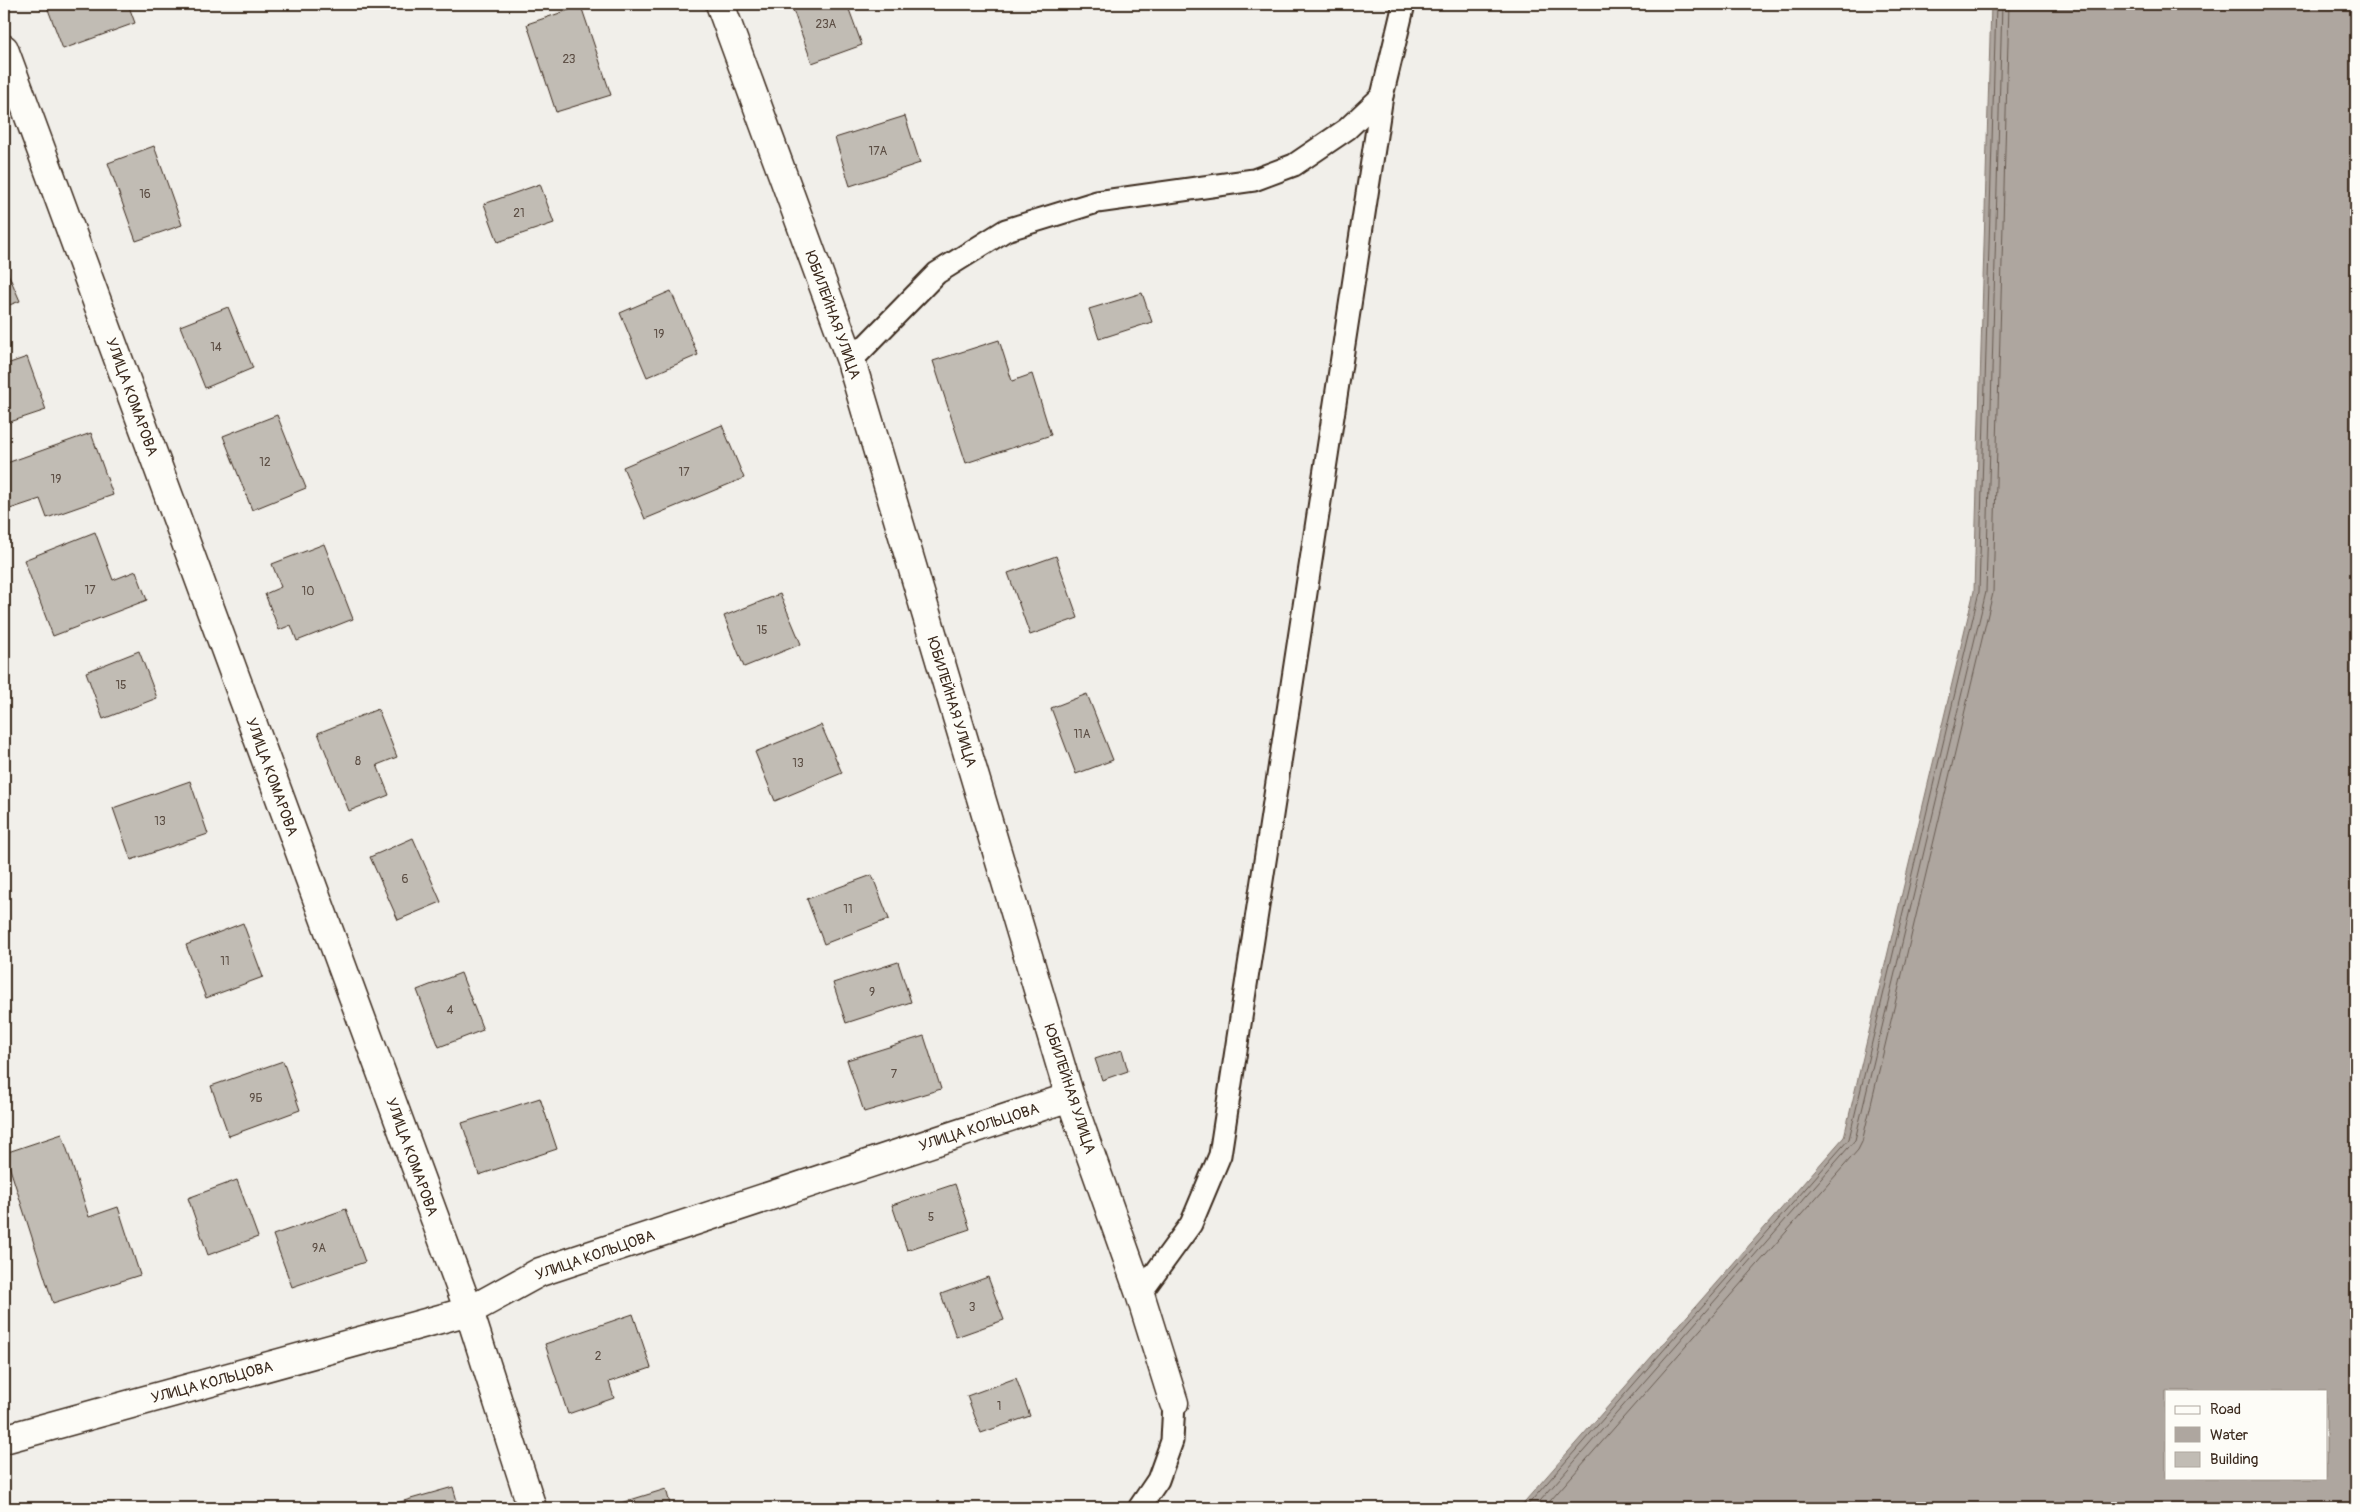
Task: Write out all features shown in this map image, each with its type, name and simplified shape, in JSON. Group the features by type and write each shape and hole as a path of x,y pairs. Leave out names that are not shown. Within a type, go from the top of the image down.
{"street":[{"name":"ЮБИЛЕЙНАЯ УЛИЦА","path":"720,4 851,361 1070,1096 1140,1294 1174,1403"},
{"name":"УЛИЦА КОМАРОВА","path":"4,48 469,1311 532,1508"},
{"name":"УЛИЦА КОЛЬЦОВА","path":"4,1439 469,1311 540,1272 1070,1096"}],"lane":[{"path":"1140,1294 1191,1224 1220,1155 1382,96 1404,4"},
{"path":"851,361 937,273 1006,230 1098,202 1254,180 1294,164 1347,129 1382,96"},
{"path":"1139,1508 1158,1480 1172,1441 1174,1403"}],"water":[{"path":"1991,4 2356,4 2356,1508 1519,1508 1844,1137 1974,591"}],"building":[{"path":"46,4 128,4 135,23 63,49"},
{"path":"791,4 847,4 862,45 812,63"},
{"path":"581,6 611,95 556,112 527,24"},
{"path":"905,116 920,163 850,186 835,138"},
{"path":"154,146 182,225 136,241 108,163"},
{"path":"540,184 554,223 498,242 484,204"},
{"path":"4,264 20,301 4,307"},
{"path":"671,291 698,355 647,377 620,313"},
{"path":"1142,293 1152,322 1099,339 1089,309"},
{"path":"228,307 253,368 205,388 180,326"},
{"path":"999,340 1012,381 1032,374 1051,435 966,463 933,361"},
{"path":"27,357 46,410 4,424 4,365"},
{"path":"277,415 306,488 252,510 223,436"},
{"path":"722,425 744,478 645,519 623,467"},
{"path":"91,433 113,495 47,518 40,499 4,511 4,464"},
{"path":"95,532 113,580 136,571 147,600 53,636 24,560"},
{"path":"324,544 353,619 297,641 291,625 279,630 265,594 281,587 272,564"},
{"path":"1056,556 1078,618 1030,635 1008,573"},
{"path":"780,594 801,644 744,667 724,616"},
{"path":"139,651 157,698 103,719 86,672"},
{"path":"1087,694 1113,760 1076,774 1051,708"},
{"path":"378,709 397,757 377,765 389,795 349,811 318,733"},
{"path":"821,725 842,773 775,801 755,752"},
{"path":"190,781 208,834 131,860 113,808"},
{"path":"413,838 441,902 398,920 370,857"},
{"path":"872,875 889,919 824,944 807,899"},
{"path":"243,923 263,977 206,998 186,945"},
{"path":"898,962 911,1002 846,1023 833,983"},
{"path":"461,973 483,1030 439,1047 417,990"},
{"path":"924,1036 941,1089 864,1112 847,1060"},
{"path":"1122,1050 1128,1071 1102,1080 1095,1059"},
{"path":"283,1061 300,1110 229,1136 211,1086"},
{"path":"540,1098 557,1149 479,1175 462,1123"},
{"path":"62,1134 89,1217 118,1207 140,1275 53,1303 5,1153"},
{"path":"237,1180 258,1237 208,1255 188,1198"},
{"path":"955,1184 970,1229 907,1250 892,1205"},
{"path":"346,1209 365,1262 292,1287 273,1235"},
{"path":"988,1277 1004,1320 956,1337 941,1294"},
{"path":"633,1314 651,1368 609,1382 614,1398 568,1414 545,1344"},
{"path":"1016,1378 1030,1416 981,1433 967,1396"},
{"path":"453,1487 459,1508 379,1508"},
{"path":"666,1489 671,1508 604,1508"}]}
